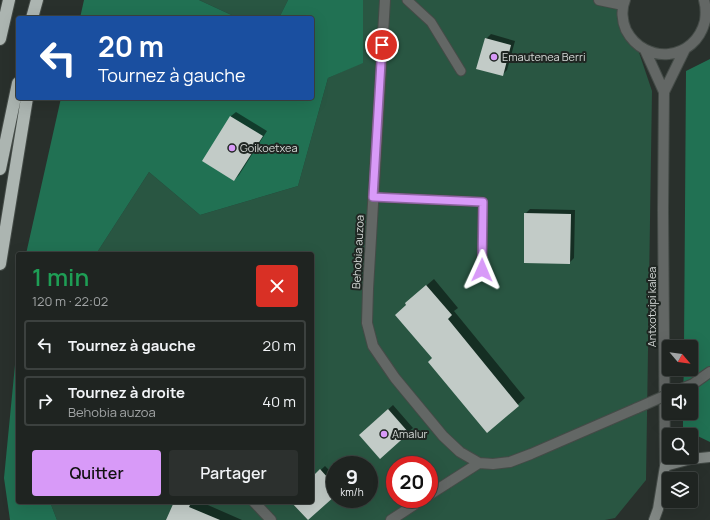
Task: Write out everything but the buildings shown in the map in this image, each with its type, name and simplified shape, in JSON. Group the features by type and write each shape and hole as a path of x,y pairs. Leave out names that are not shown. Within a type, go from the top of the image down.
{"highway":[{"path":"0,38 8,0"},
{"path":"33,16 37,0"},
{"path":"0,28 5,14"},
{"path":"0,169 16,93"},
{"path":"0,264 27,100"}],"street":[{"name":"Behobia auzoa","path":"384,0 368,289 368,323 373,346 395,378 443,436 460,452 479,463 493,464 510,462 532,454 662,397"},
{"path":"599,0 624,3 624,24 631,38 645,50 658,54 673,54 685,49 694,41 703,29 706,16 704,0"},
{"name":"Antxotxipi kalea","path":"664,92 685,49"},
{"name":"Antxotxipi kalea","path":"645,50 664,92 663,218 665,466 658,509 654,520"},
{"path":"693,384 710,372"},
{"path":"665,466 710,457"},
{"path":"438,489 479,463"},
{"path":"256,504 271,520"},
{"path":"391,520 409,508"}],"lane":[{"path":"407,0 431,22 461,71"},
{"path":"373,197 483,202 482,270"}],"green space":[{"path":"84,0 199,0 234,16 80,16"},
{"path":"199,0 288,0 280,16 234,16"},
{"path":"288,0 363,0 363,63 328,78 298,186 200,215 149,172 97,252 26,252 61,100 314,100 314,16 280,16"},
{"path":"363,0 604,0 623,5 652,91 646,480 615,518 605,520 57,520 51,504 314,504 314,252 97,252 149,172 200,215 298,186 328,78 363,62"},
{"path":"710,59 710,442 698,436 698,428 683,428 683,420 698,420 698,384 683,384 684,376 698,376 698,340 684,340 686,71"},
{"path":"16,355 16,504 51,504 57,520 10,520 4,478"}],"place":[{"name":"Emautenea Berri","path":"494,57"},
{"name":"Goikoetxea","path":"232,148"},
{"name":"Amalur","path":"384,434"}],"route":[{"path":"382,45 373,197 483,202 482,270"}]}
